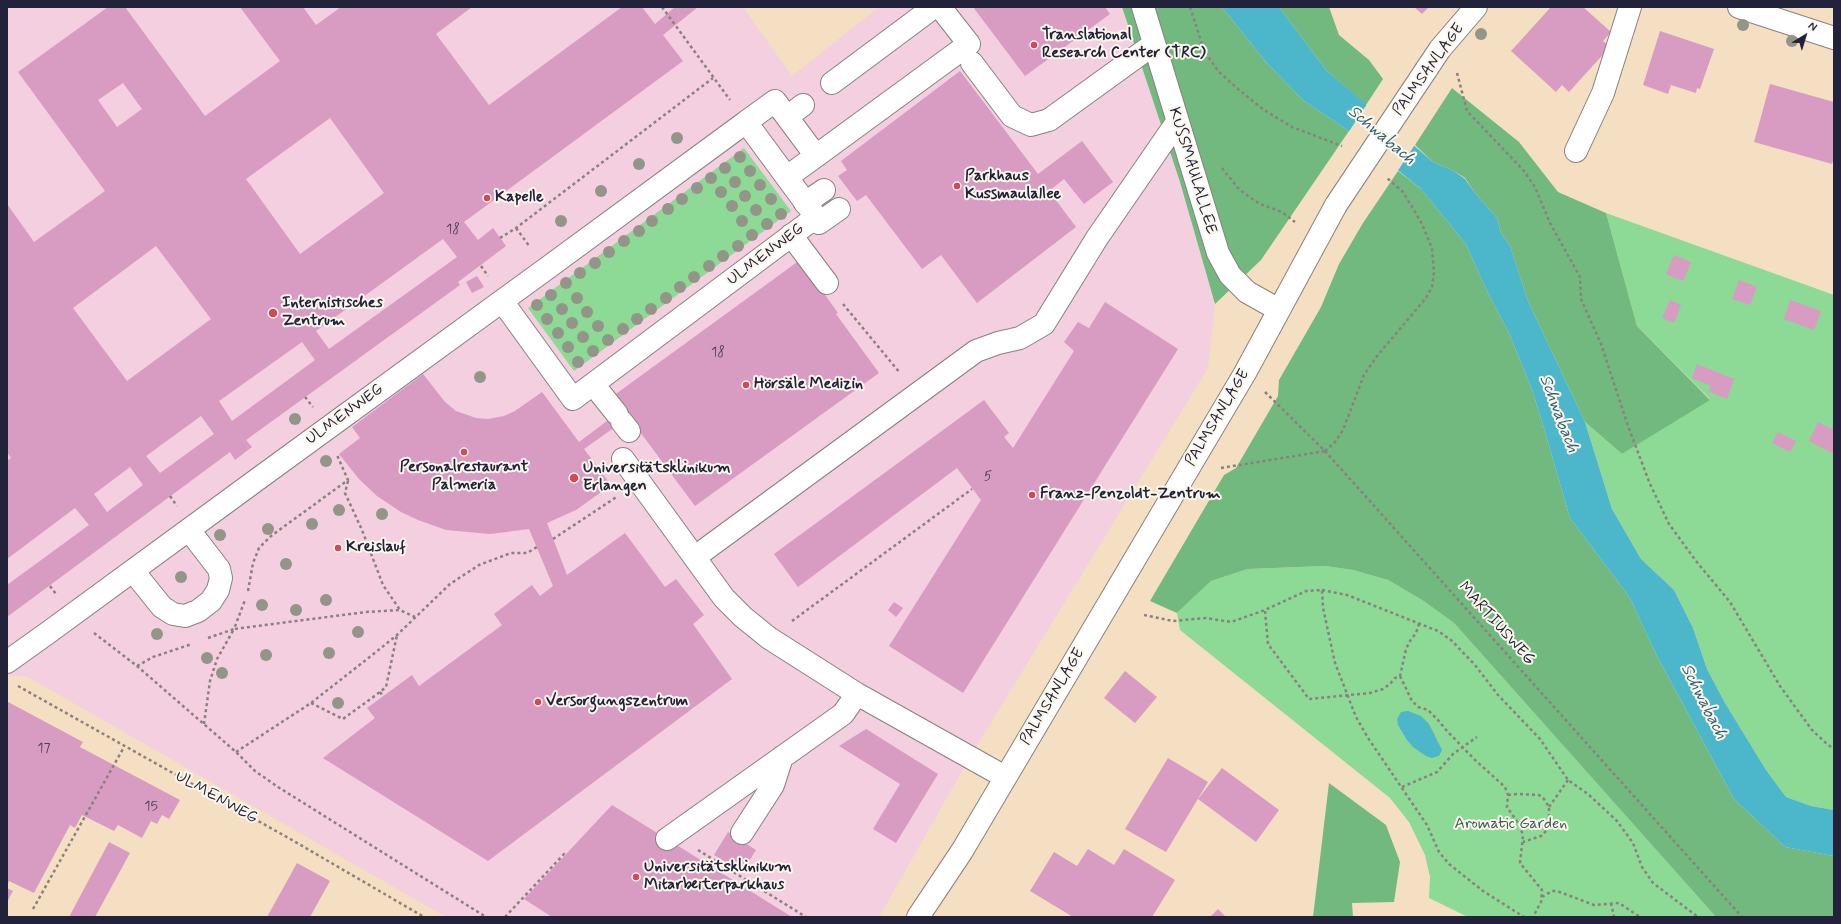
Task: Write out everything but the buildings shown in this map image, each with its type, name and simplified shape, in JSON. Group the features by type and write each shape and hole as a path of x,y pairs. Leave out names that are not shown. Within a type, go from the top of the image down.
{"street":[{"path":"832,83 934,7"},
{"path":"786,177 969,44 940,7"},
{"name":"KUSSMAULALLEE","path":"1142,7 1218,253 1230,275 1247,292 1279,310"},
{"name":"PALMSANLAGE","path":"918,917 962,851 1245,373 1336,205 1440,49 1476,7"},
{"path":"1576,151 1603,93 1630,7"},
{"path":"1739,7 1834,38"},
{"path":"972,63 1012,116 1031,125 1049,120 1154,44"},
{"path":"746,122 775,101 795,111 816,156"},
{"name":"ULMENWEG","path":"7,662 72,616 746,122 810,210 791,236 573,399 502,301"},
{"path":"695,557 976,351 998,343 1020,338 1044,324 1097,238 1177,122"},
{"path":"824,190 810,210 819,223 839,209"},
{"path":"791,236 827,283"},
{"path":"593,384 622,422"},
{"path":"623,459 724,598 743,617 768,638 857,694 1005,777"},
{"path":"132,571 162,607 173,614 185,616 198,611 210,601 218,590 221,578 219,569 189,530"},
{"path":"670,837 843,714 857,694"},
{"path":"742,833 773,785 782,757"}],"path":[{"path":"500,238 516,228 713,78 662,7"},
{"path":"1457,73 1466,111 1524,170 1535,188 1550,222 1580,277 1581,299 1601,344 1628,426 1650,484 1669,524 1696,561 1730,602 1785,692 1812,730 1834,749"},
{"path":"1219,163 1230,179 1245,194 1260,204 1282,212 1318,239"},
{"path":"481,266 489,276 485,278"},
{"path":"855,319 917,394"},
{"name":"MARTIUSWEG","path":"1245,373 1325,451 1742,917"},
{"path":"329,427 336,454 348,480 345,493 362,530 383,585 400,610"},
{"path":"1188,469 1220,468 1325,451"},
{"path":"204,724 210,681 217,659 234,629 244,604 253,563 259,548 271,536 348,480"},
{"path":"553,539 640,482"},
{"path":"768,638 972,489"},
{"path":"236,752 311,703 397,635 450,584 479,565 511,553 527,553 537,548"},
{"path":"1322,590 1323,608 1335,663 1356,717 1368,738 1427,825 1439,852 1449,864 1483,890 1524,917"},
{"path":"1144,615 1173,621 1206,618 1231,622 1265,610 1306,591 1322,590 1346,595 1438,631 1451,640 1461,650 1475,665 1498,695 1540,739 1568,780 1588,794 1617,822 1633,843 1642,867 1653,883 1698,917"},
{"path":"205,639 234,629 366,612 400,610 415,617"},
{"path":"1265,610 1268,644 1309,699 1347,694 1370,693 1383,689 1395,678 1400,676"},
{"path":"72,616 137,666 236,752 255,771 278,787 486,917"},
{"path":"1419,624 1416,633 1406,649 1400,676 1412,701 1418,707 1428,710 1474,760 1501,781 1505,786 1508,795 1507,807 1520,826 1523,842 1520,863 1542,890 1542,897 1533,917"},
{"path":"311,703 344,719 380,692 386,687 397,635"},
{"path":"137,666 153,657 197,642"},
{"name":"ULMENWEG","path":"13,683 124,747 292,840 424,917"},
{"path":"380,692 383,696"},
{"path":"1402,787 1437,772 1453,754 1477,737"},
{"path":"33,909 124,747"},
{"path":"1549,807 1568,780"},
{"path":"1508,795 1539,795 1544,799 1549,807 1549,828 1541,836 1523,842"},
{"path":"670,837 806,917"},
{"path":"505,917 564,854 565,855"},
{"path":"1542,897 1552,891 1557,891 1594,905 1603,905 1611,902 1619,903 1640,917"},
{"path":"1611,902 1614,917"},
{"path":"1736,917 1740,914"}],"shaded area":[{"name":"Universitätsklinikum Erlangen","path":"7,7 743,7 792,76 879,7 1122,7 1180,182 1215,304 1208,368 970,757 879,917 446,917 28,677 7,675"}],"green space":[{"path":"1122,7 1222,7 1266,62 1304,101 1349,131 1261,260 1215,304 1180,182"},
{"path":"1279,7 1329,7 1339,35 1369,60 1383,79 1366,105 1326,70"},
{"path":"1452,88 1519,142 1558,192 1606,213 1637,326 1710,400 1622,454 1585,422 1528,301 1510,246 1501,233 1497,218 1475,193 1465,178 1454,171 1433,162 1415,145"},
{"path":"744,148 791,211 574,371 528,308"},
{"path":"1398,171 1420,188 1466,244 1487,291 1509,333 1531,387 1570,518 1630,598 1656,654 1734,799 1785,847 1834,856 1834,917 1716,917 1454,623 1422,600 1388,580 1353,570 1325,566 1248,569 1211,581 1177,613 1150,601 1224,475 1236,468 1278,396 1279,380 1321,307 1339,264 1363,223"},
{"path":"1606,213 1834,295 1834,810 1811,806 1786,797 1766,770 1725,703 1707,669 1693,628 1674,590 1641,559 1612,509 1585,422 1622,454 1710,399 1637,326"},
{"name":"Aromatic Garden","path":"1325,566 1353,570 1388,580 1422,600 1454,623 1716,917 1468,917 1429,898 1430,877 1425,855 1409,822 1390,798 1180,630 1177,613 1211,581 1248,569"},
{"path":"1329,783 1386,825 1400,862 1394,902 1352,903 1353,917 1313,917"}],"water":[{"name":"Schwabach","path":"1222,7 1279,7 1326,70 1433,162 1454,171 1465,179 1497,218 1501,233 1510,246 1528,301 1585,422 1612,509 1641,559 1674,590 1693,628 1707,669 1725,703 1766,770 1786,797 1811,806 1834,810 1834,856 1785,847 1734,799 1656,654 1630,598 1570,518 1531,387 1509,333 1487,291 1466,244 1420,188 1349,131 1304,101 1266,62"},
{"path":"1408,711 1421,716 1429,724 1442,750 1439,756 1432,758 1426,756 1413,747 1407,740 1398,725 1397,719 1401,712"}],"pier":[{"path":"1367,104 1416,143 1397,172 1348,133"}],"place":[{"name":"Translational Research Center (TRC)","path":"1034,45"},
{"name":"Parkhaus Kussmaulallee","path":"957,186"},
{"name":"Kapelle","path":"487,198"},
{"name":"Internistisches Zentrum","path":"273,313"},
{"name":"Hörsäle Medizin","path":"746,385"},
{"name":"Personalrestaurant Palmeria","path":"464,452"},
{"name":"Universitätsklinikum Erlangen","path":"574,478"},
{"name":"Franz-Penzoldt-Zentrum","path":"1032,495"},
{"name":"Kreislauf","path":"338,548"},
{"name":"Versorgungszentrum","path":"538,702"},
{"name":"Universitätsklinikum Mitarbeiterparkhaus","path":"636,877"}]}
